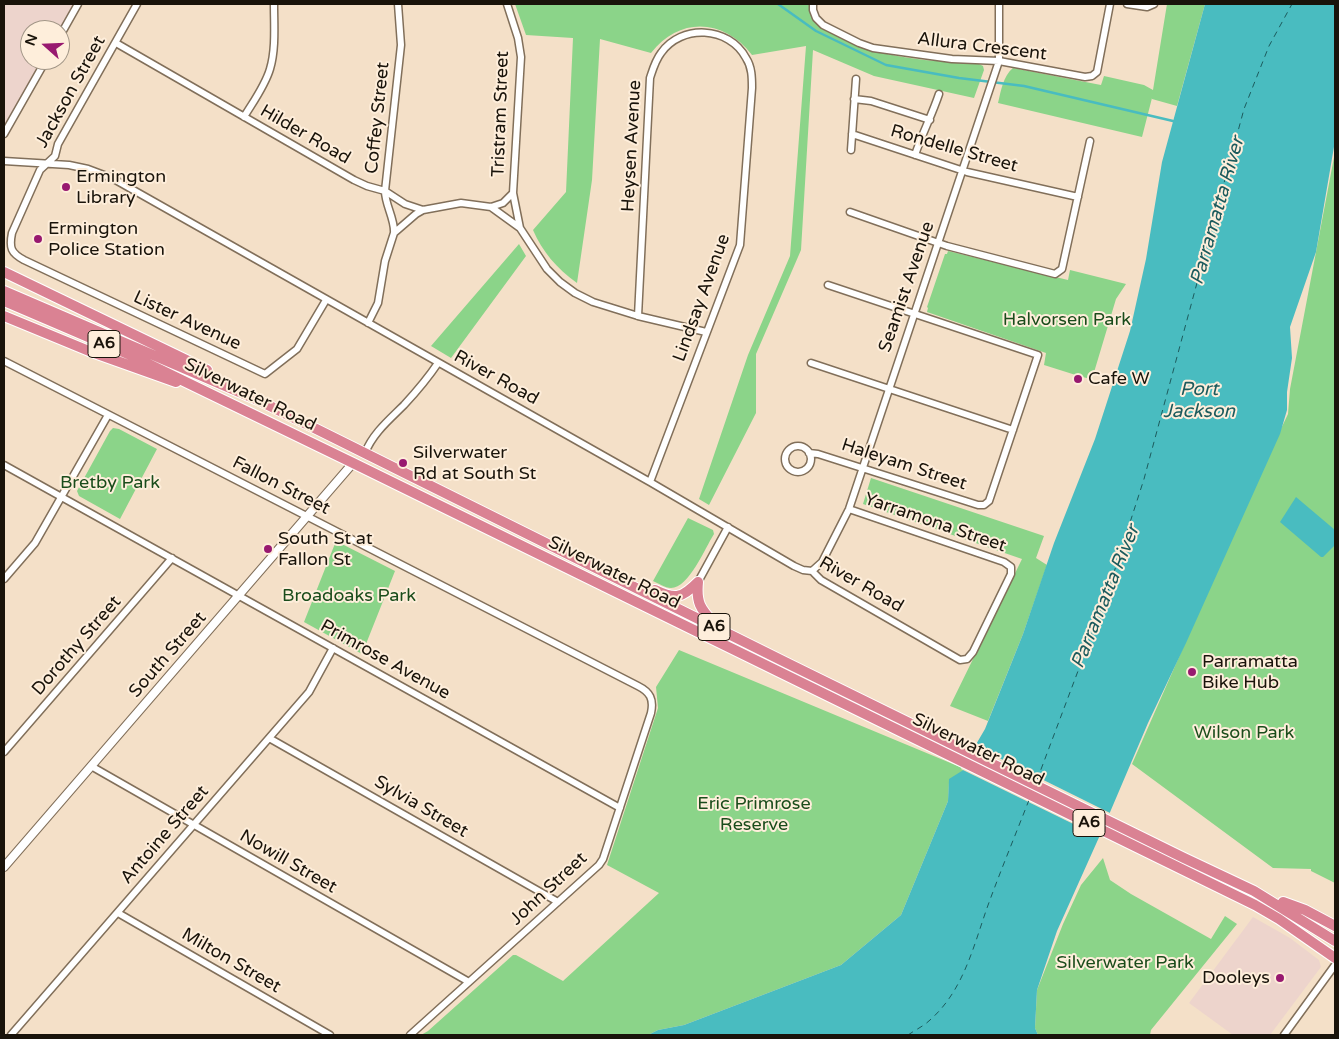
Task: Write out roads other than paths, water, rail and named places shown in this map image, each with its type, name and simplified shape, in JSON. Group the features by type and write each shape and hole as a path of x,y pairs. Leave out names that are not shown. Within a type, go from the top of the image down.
{"highway":[{"path":"4,272 233,382 246,394"},
{"name":"Silverwater Road","path":"4,291 246,394 593,565 1243,899 1279,919 1335,958"},
{"name":"Silverwater Road","path":"4,302 130,355 937,742 1254,891 1335,941"},
{"path":"4,316 150,374 203,390"},
{"path":"593,565 602,565 676,597 683,595 698,582"},
{"path":"698,582 697,594 700,608 720,630"},
{"path":"1254,891 1305,910 1335,926"}],"street":[{"path":"69,20 78,4"},
{"name":"Jackson Street","path":"10,250 10,243 16,224 40,170 55,156 58,144 137,4"},
{"path":"244,117 270,71 274,48 274,4"},
{"name":"Coffey Street","path":"394,234 385,191 401,46 398,4"},
{"name":"Tristram Street","path":"506,4 518,38 520,57 513,193 520,228"},
{"name":"Allura Crescent","path":"813,4 812,10 816,18 823,24 859,43 873,48 952,59 998,63 1085,77 1092,76 1097,72 1110,4"},
{"name":"Seamist Avenue","path":"812,571 822,562 849,510 998,63 1000,4"},
{"path":"1127,4 1151,5"},
{"name":"Heysen Avenue","path":"638,316 650,78 655,63 662,51 674,41 695,32 711,33 724,37 738,46 747,58"},
{"name":"Hilder Road","path":"116,43 354,180 385,191 405,204 424,210"},
{"name":"Lindsay Avenue","path":"650,482 740,244 752,88 752,74 747,58"},
{"path":"4,134 40,70"},
{"path":"851,150 856,79"},
{"path":"915,154 939,94"},
{"path":"854,99 870,101 930,120"},
{"name":"Rondelle Street","path":"852,134 962,170 1078,197"},
{"path":"850,212 938,243 1055,274 1062,269 1090,141"},
{"name":"River Road","path":"4,161 69,165 88,169 112,178 650,482 798,568 812,571 821,580 960,660"},
{"path":"368,323 378,303 385,261 394,234 416,214 424,210 461,203 491,207 503,203 513,193"},
{"path":"491,207 520,228 537,255 560,282 575,293 593,302 638,316 706,332"},
{"name":"Lister Avenue","path":"10,250 24,260 265,374 297,349 326,300"},
{"path":"811,363 1013,430 1038,355 828,285"},
{"name":"Fallon Street","path":"4,361 647,690 651,695"},
{"path":"365,453 368,445 382,426 423,383 438,363"},
{"path":"4,579 35,543 108,415"},
{"name":"Haleyam Street","path":"810,453 811,462 803,471 795,472 786,465 785,457 787,453 794,447 804,448 810,453 863,467 978,505 984,505 989,501 1013,430"},
{"name":"South Street","path":"4,867 353,462"},
{"name":"Primrose Avenue","path":"4,464 620,808"},
{"name":"Yarramona Street","path":"849,510 1004,562 1011,567 1011,574 973,652 967,659 960,660"},
{"path":"698,582 728,527"},
{"name":"Dorothy Street","path":"4,752 172,558"},
{"name":"Antoine Street","path":"11,1035 309,692 333,648"},
{"name":"John Street","path":"410,1035 599,865 603,859 651,713 651,695"},
{"name":"Sylvia Street","path":"269,738 558,902"},
{"name":"Nowill Street","path":"91,766 469,982"},
{"name":"Milton Street","path":"118,913 330,1035"},
{"path":"1284,1035 1335,966"}],"water":[{"name":"Port Jackson","path":"1205,4 1335,4 1335,141 1316,252 1290,327 1292,358 1287,392 1287,410 1280,434 1148,723 1057,931 1037,990 1035,1028 1038,1035 648,1035 658,1030 684,1025 841,965 901,915 948,801 949,779 965,769 968,758 985,729 1023,634 1054,543 1095,439 1130,331 1146,259 1162,162"},
{"path":"1296,497 1335,530 1335,545 1323,557 1280,522"}],"waterway":[{"path":"778,4 816,31 886,65 959,78 1024,86 1173,121"}],"place":[{"name":"Ermington Library","path":"66,187"},
{"name":"Ermington Police Station","path":"38,239"},
{"name":"Cafe W","path":"1078,379"},
{"name":"Silverwater Rd at South St","path":"403,463"},
{"name":"South St at Fallon St","path":"268,549"},
{"name":"Parramatta Bike Hub","path":"1192,672"},
{"name":"Dooleys","path":"1280,978"}],"water label":[{"name":"Parramatta River","path":"1218,211"},
{"name":"Parramatta River","path":"1106,597"}],"park label":[{"name":"Halvorsen Park","path":"1067,320"},
{"name":"Bretby Park","path":"110,483"},
{"name":"Broadoaks Park","path":"349,596"},
{"name":"Wilson Park","path":"1244,733"},
{"name":"Eric Primrose Reserve","path":"754,814"},
{"name":"Silverwater Park","path":"1125,963"}]}
